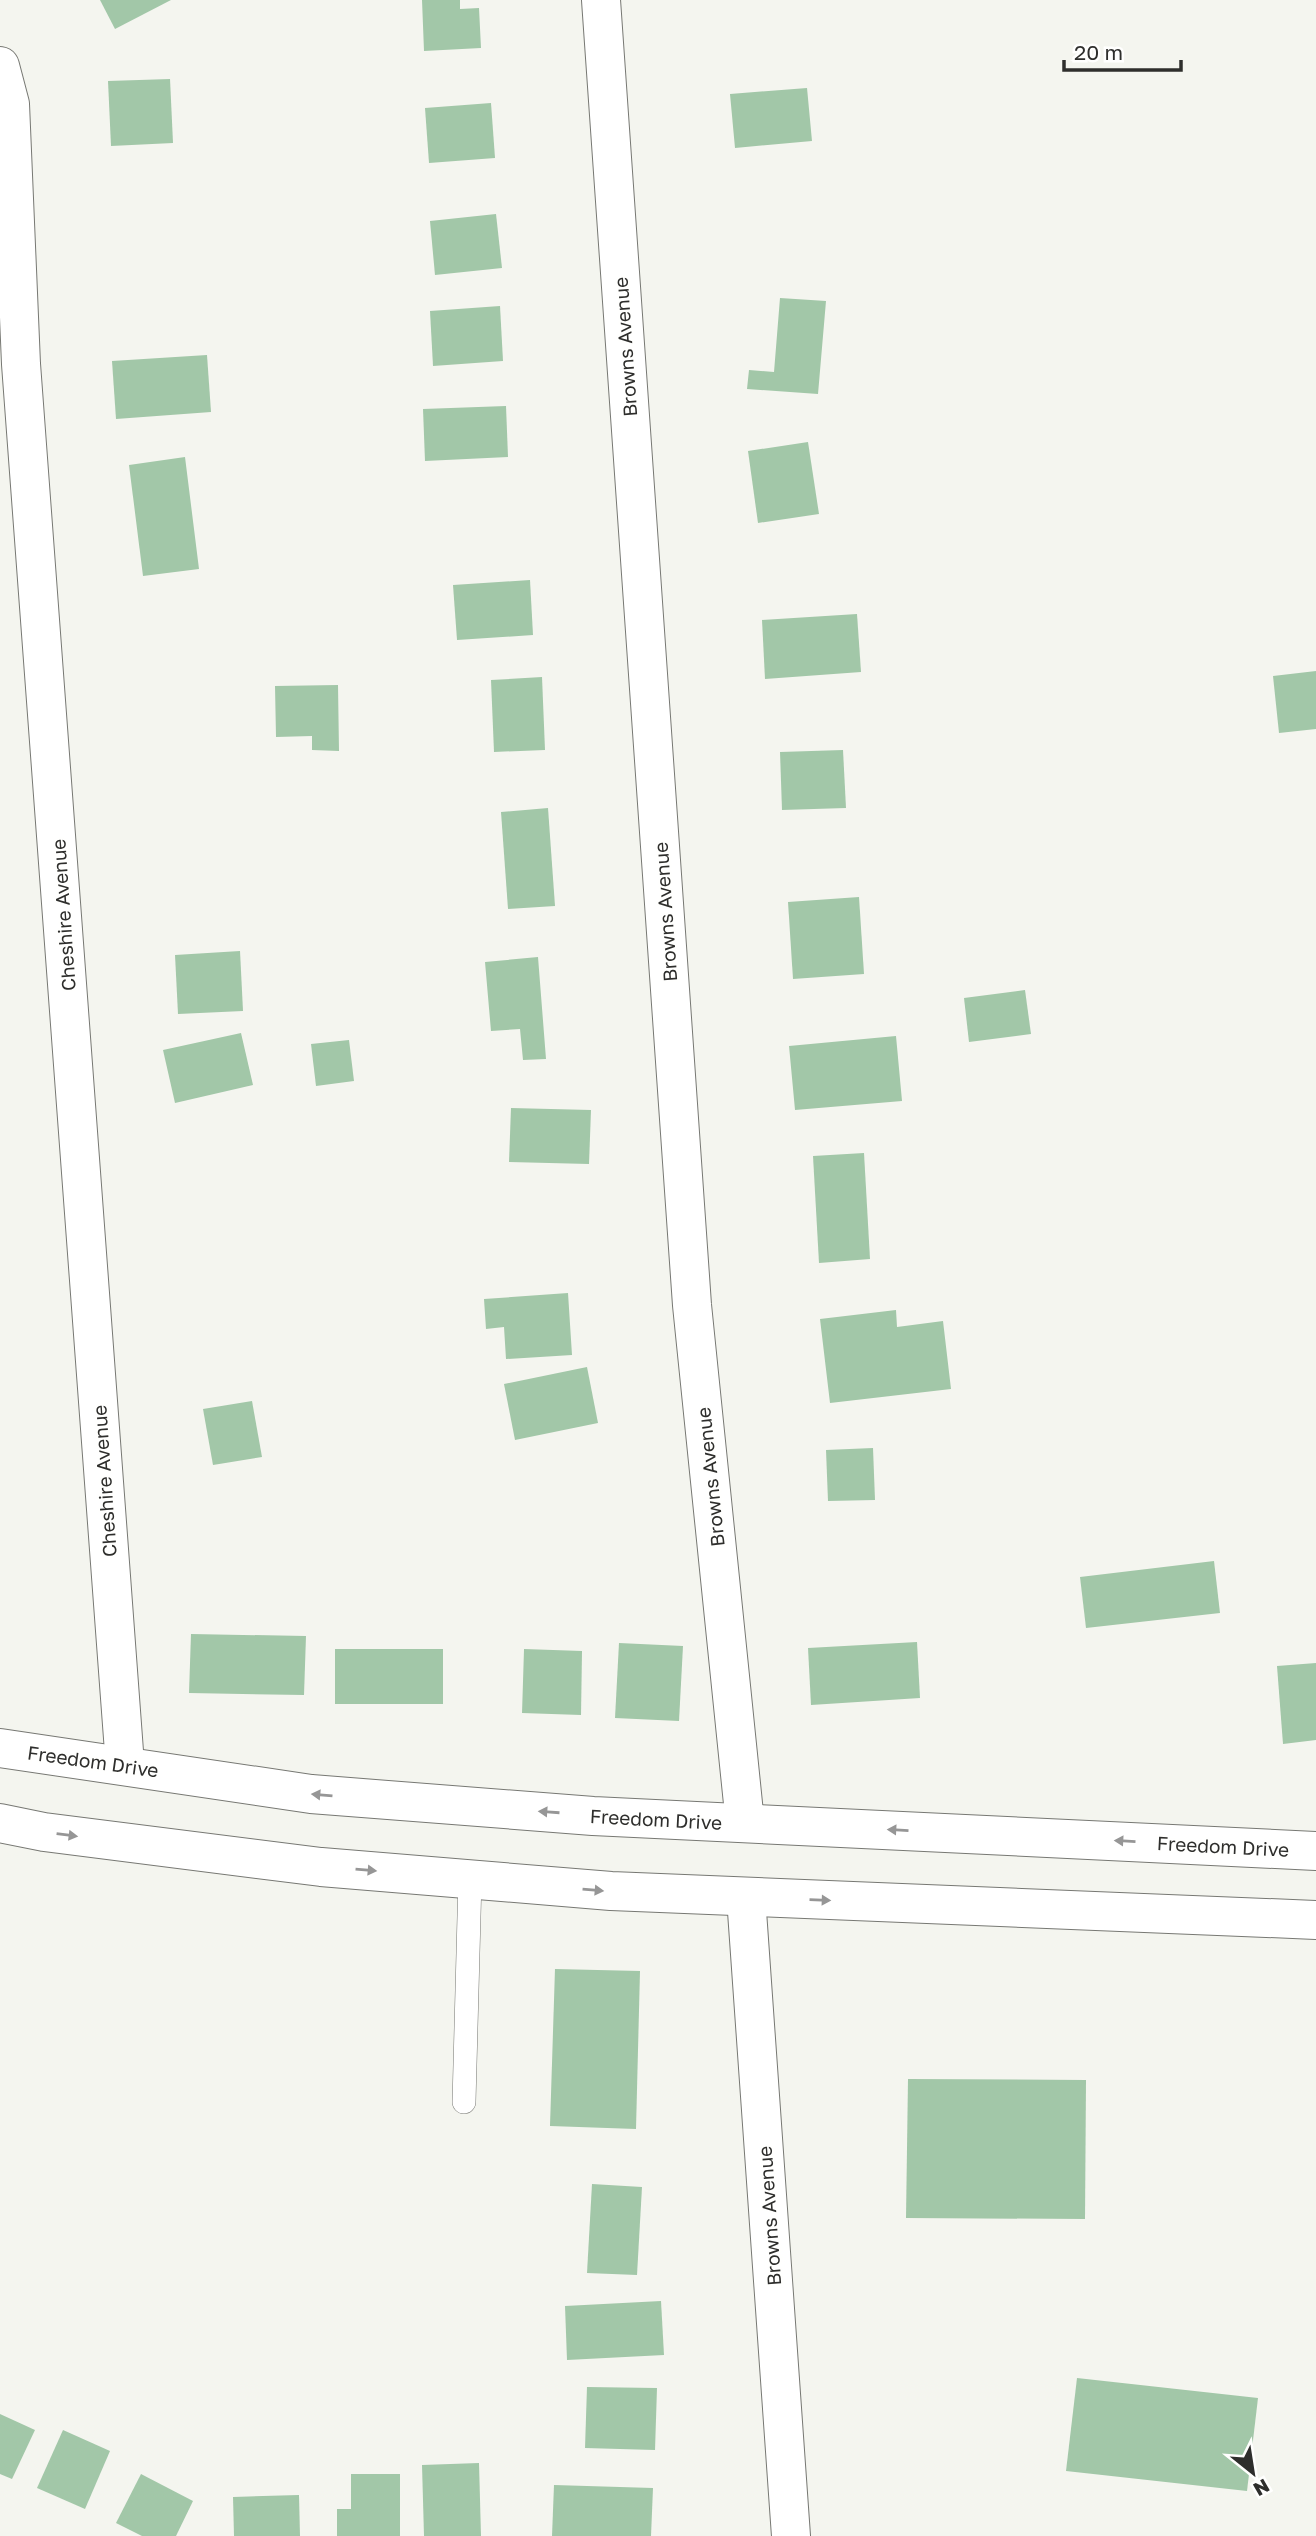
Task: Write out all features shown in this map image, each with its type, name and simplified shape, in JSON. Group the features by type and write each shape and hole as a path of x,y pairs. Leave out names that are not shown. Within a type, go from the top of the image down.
{"street":[{"name":"Browns Avenue","path":"601,0 692,1297 746,1823"},
{"name":"Cheshire Avenue","path":"0,66 10,104 21,364 125,1765"},
{"name":"Freedom Drive","path":"0,1748 311,1794 579,1815 1316,1851"},
{"path":"0,1823 44,1832 321,1867 611,1891 1316,1920"},
{"path":"1075,1910 1094,1896 1109,1892 1316,1900"},
{"name":"Browns Avenue","path":"746,1897 791,2536"}],"lane":[{"path":"464,2102 470,1879"}],"building":[{"path":"100,0 171,0 115,29"},
{"path":"422,0 460,0 460,9 479,8 481,48 424,51"},
{"path":"170,79 173,143 111,146 108,81"},
{"path":"807,88 812,141 735,148 730,94"},
{"path":"491,103 495,158 429,163 425,108"},
{"path":"496,214 502,268 435,275 430,221"},
{"path":"780,298 826,301 818,394 747,389 749,370 774,372"},
{"path":"500,306 503,361 433,366 430,311"},
{"path":"207,355 211,412 116,419 112,361"},
{"path":"506,406 508,457 425,461 423,409"},
{"path":"808,442 819,514 758,523 748,451"},
{"path":"185,457 199,569 143,576 129,465"},
{"path":"530,580 533,635 457,640 453,585"},
{"path":"857,614 861,672 765,679 762,620"},
{"path":"1316,671 1316,729 1279,733 1273,676"},
{"path":"542,677 545,750 494,752 491,680"},
{"path":"338,685 339,751 312,750 312,736 276,737 275,686"},
{"path":"843,750 846,808 782,810 780,752"},
{"path":"548,808 555,906 508,909 501,812"},
{"path":"859,897 864,974 793,979 788,902"},
{"path":"240,951 243,1011 178,1014 175,955"},
{"path":"538,957 546,1059 523,1060 520,1029 491,1031 485,962"},
{"path":"1025,990 1031,1034 969,1042 964,998"},
{"path":"241,1033 253,1085 175,1103 163,1050"},
{"path":"896,1036 902,1101 795,1110 789,1046"},
{"path":"349,1040 354,1081 316,1086 311,1044"},
{"path":"511,1108 591,1110 589,1164 509,1162"},
{"path":"864,1153 870,1259 819,1263 813,1156"},
{"path":"568,1293 572,1355 506,1359 504,1327 486,1329 484,1299"},
{"path":"896,1310 897,1327 943,1321 951,1389 830,1403 820,1319"},
{"path":"587,1367 598,1423 515,1440 504,1384"},
{"path":"252,1401 262,1457 213,1465 203,1409"},
{"path":"873,1448 875,1500 828,1501 826,1450"},
{"path":"1214,1561 1220,1613 1086,1628 1080,1577"},
{"path":"191,1634 306,1636 304,1695 189,1693"},
{"path":"917,1642 920,1698 811,1705 808,1648"},
{"path":"619,1643 683,1646 679,1721 615,1718"},
{"path":"335,1649 443,1649 443,1704 335,1704"},
{"path":"524,1649 582,1651 581,1715 522,1713"},
{"path":"1316,1663 1316,1740 1283,1744 1277,1666"},
{"path":"555,1969 640,1971 636,2129 550,2126"},
{"path":"908,2079 1086,2080 1085,2219 906,2218"},
{"path":"592,2184 642,2187 637,2275 587,2273"},
{"path":"661,2301 664,2355 567,2360 565,2306"},
{"path":"1077,2378 1258,2398 1247,2491 1066,2471"},
{"path":"587,2387 657,2388 655,2450 585,2448"},
{"path":"0,2414 35,2430 12,2479 0,2474"},
{"path":"63,2430 110,2451 85,2509 37,2488"},
{"path":"479,2463 481,2536 424,2536 422,2465"},
{"path":"141,2474 193,2501 176,2536 142,2536 116,2523"},
{"path":"351,2474 400,2474 400,2536 337,2536 337,2509 351,2509"},
{"path":"554,2485 653,2488 651,2536 552,2536"},
{"path":"299,2495 300,2536 234,2536 233,2497"}]}
